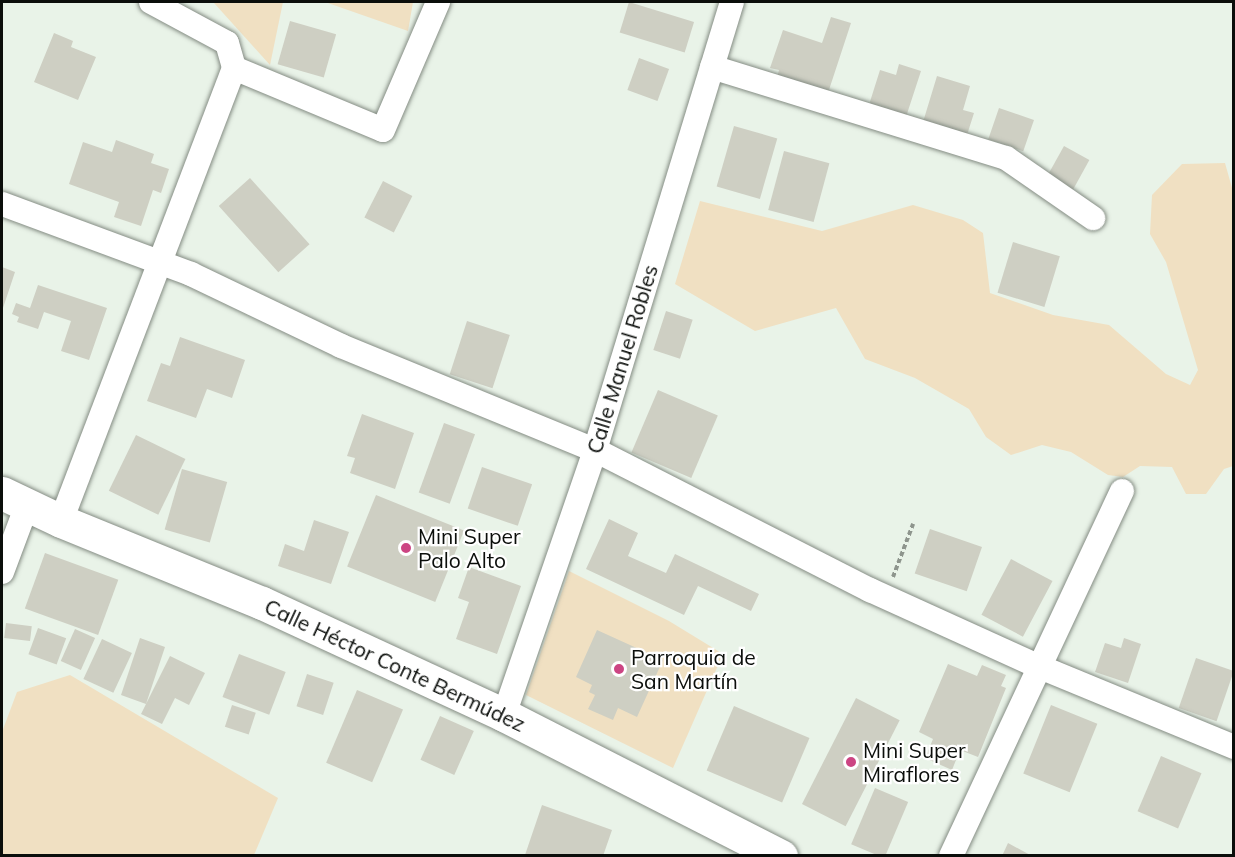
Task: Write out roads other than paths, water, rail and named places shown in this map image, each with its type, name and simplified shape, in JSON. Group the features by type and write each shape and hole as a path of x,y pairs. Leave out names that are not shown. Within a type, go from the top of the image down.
{"street":[{"path":"61,522 234,68 227,43 151,2"},
{"path":"234,68 383,130 438,2"},
{"name":"Calle Manuel Robles","path":"504,715 595,450 732,2"},
{"path":"712,67 1006,158 1093,218"},
{"path":"2,204 201,279 341,346 595,450 886,597 1041,667 1233,747"},
{"path":"951,855 1122,491"},
{"path":"2,572 14,499"},
{"name":"Calle Héctor Conte Bermúdez","path":"14,499 61,522 262,603 504,715 781,855"}],"place":[{"name":"Mini Super Palo Alto","path":"406,548"},
{"name":"Parroquia de San Martín","path":"619,669"},
{"name":"Mini Super Miraflores","path":"851,762"}]}
